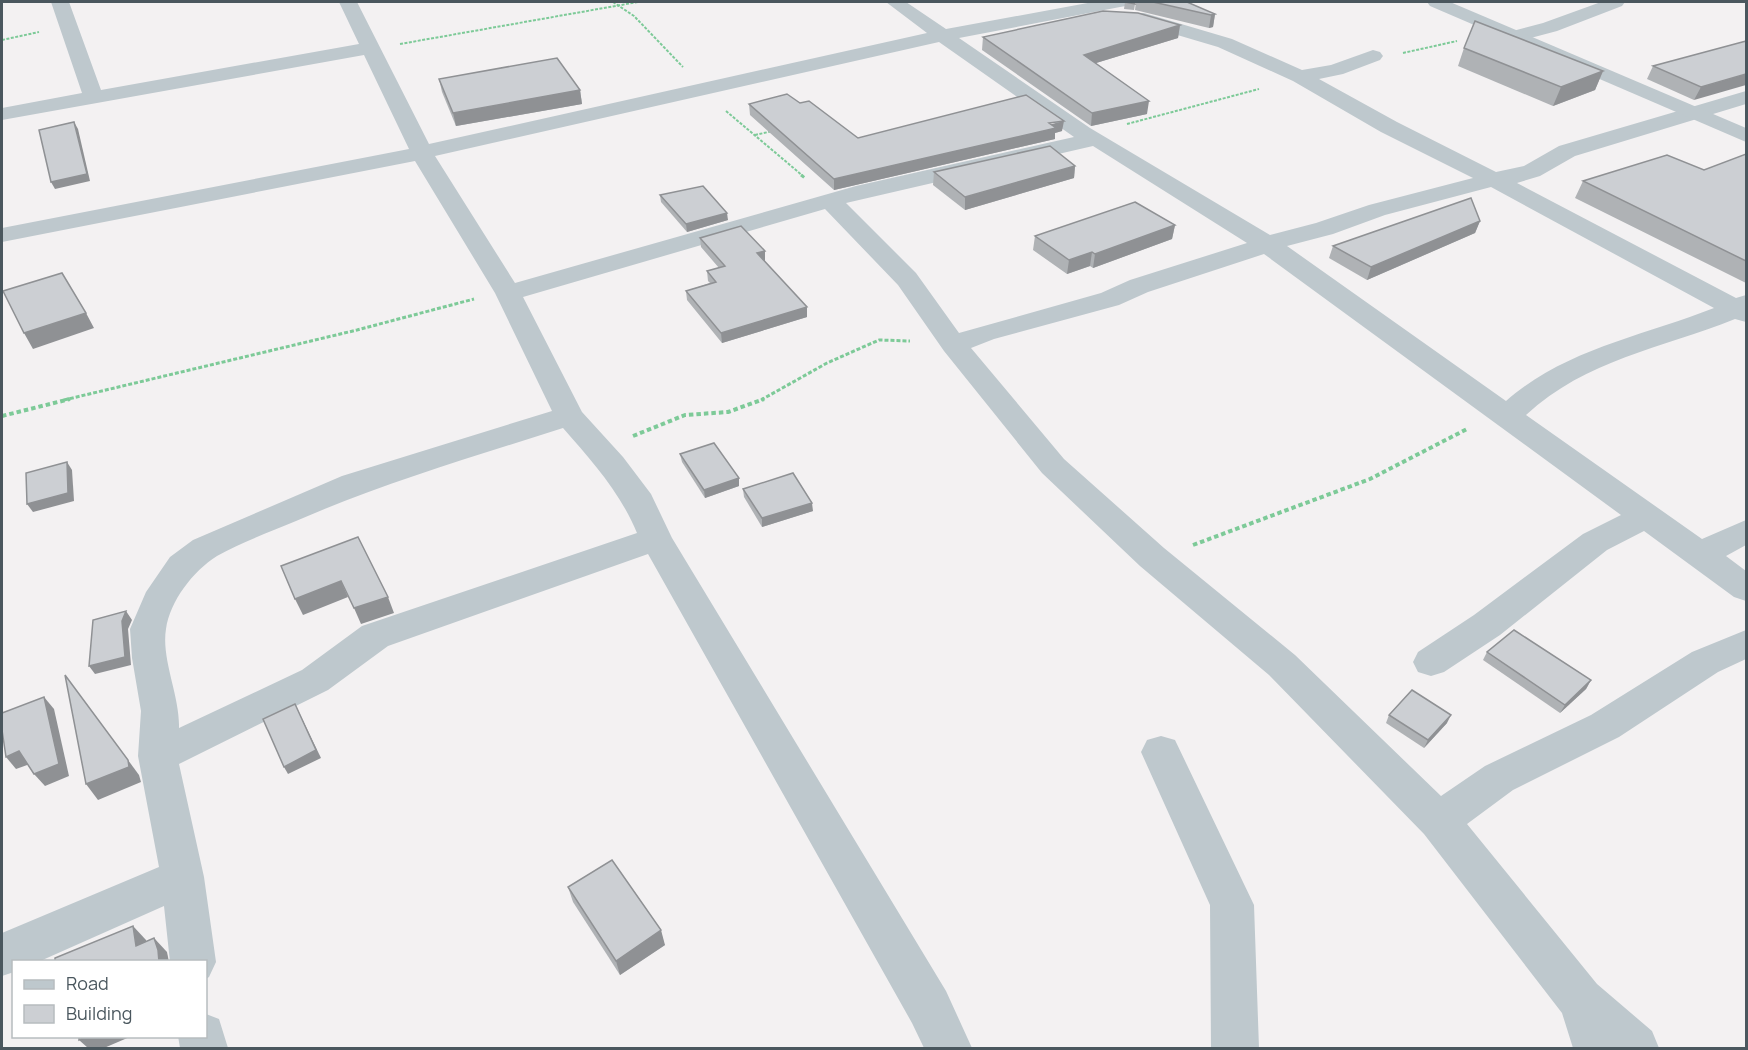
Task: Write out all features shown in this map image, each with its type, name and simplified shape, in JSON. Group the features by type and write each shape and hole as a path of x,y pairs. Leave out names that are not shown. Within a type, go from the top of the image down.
{"street":[{"path":"60,2 94,99"},
{"path":"348,2 422,153 507,291 569,416 640,502 656,539 929,1007 948,1048"},
{"path":"895,2 1089,136 1270,246 1746,588"},
{"path":"2,235 422,153 944,35 1072,13 1120,2"},
{"path":"1436,2 1746,136"},
{"path":"1516,36 1550,27 1616,2"},
{"path":"1072,13 1156,21 1225,43 1300,76 1389,127 1743,308"},
{"path":"2,114 370,47"},
{"path":"1300,76 1336,70 1372,56"},
{"path":"954,345 984,333 1110,299 1139,286 1377,210 1532,171 1567,151 1746,97"},
{"path":"507,291 595,272 894,183 1089,136"},
{"path":"830,201 907,279 954,345 1053,466 1152,557 1282,665 1439,821 1581,1000 1635,1048"},
{"path":"1501,414 1563,372 1624,346 1743,308"},
{"path":"193,960 182,877 158,756 160,711 150,658 148,629 163,592 182,566 205,548 352,484 569,416"},
{"path":"1431,662 1487,625 1595,542 1646,516"},
{"path":"1701,554 1746,531"},
{"path":"158,756 315,680 375,636 656,539"},
{"path":"1439,821 1499,778 1605,726 1705,662 1746,644"},
{"path":"1161,752 1232,905 1235,1048"},
{"path":"2,955 182,877"},
{"path":"1581,1000 1597,1048"}],"path":[{"path":"614,2 634,16 682,66 708,88 725,111 830,201"},
{"path":"370,47 435,39 638,2"},
{"path":"2,40 67,27"},
{"path":"1089,136 1300,76"},
{"path":"755,135 777,130"},
{"path":"2,416 91,392 354,332 507,291"},
{"path":"599,451 685,415 728,412 758,402 828,363 879,340 954,345"},
{"path":"1152,557 1225,536 1362,483 1501,414"}],"building":[{"path":"1153,2 1187,2 1215,14 1211,15"},
{"path":"1103,11 1138,13 1180,25 1084,55 1149,101 1092,113 983,37"},
{"path":"1475,21 1603,71 1561,87 1464,48"},
{"path":"1746,41 1746,74 1701,87 1653,66"},
{"path":"557,58 580,90 453,113 439,79"},
{"path":"787,94 800,103 809,101 858,138 1026,95 1064,121 1049,123 1056,128 834,179 749,104"},
{"path":"74,122 87,174 51,182 39,130"},
{"path":"1050,146 1075,166 965,197 934,172"},
{"path":"1746,154 1746,261 1583,181 1667,155 1704,170"},
{"path":"703,186 727,213 686,224 660,195"},
{"path":"1471,198 1480,221 1371,267 1333,246"},
{"path":"1135,202 1175,225 1095,254 1092,252 1069,260 1035,236"},
{"path":"741,226 765,251 757,253 807,307 721,333 686,291 716,282 707,271 725,266 700,238"},
{"path":"62,273 86,313 24,333 3,291"},
{"path":"714,443 739,478 704,490 680,454"},
{"path":"67,462 68,493 27,504 26,473"},
{"path":"793,473 812,503 762,518 743,489"},
{"path":"358,537 388,597 354,608 341,581 295,599 281,566"},
{"path":"126,611 122,621 125,657 89,666 93,620"},
{"path":"1514,630 1591,680 1565,705 1487,652"},
{"path":"65,675 128,760 129,767 86,784"},
{"path":"1412,690 1451,715 1428,740 1389,715"},
{"path":"44,697 59,764 34,774 19,751 6,757 2,713"},
{"path":"295,704 316,750 284,767 263,719"},
{"path":"612,860 661,930 616,961 568,887"},
{"path":"133,926 136,946 154,938 159,960 55,960 55,958"}]}
